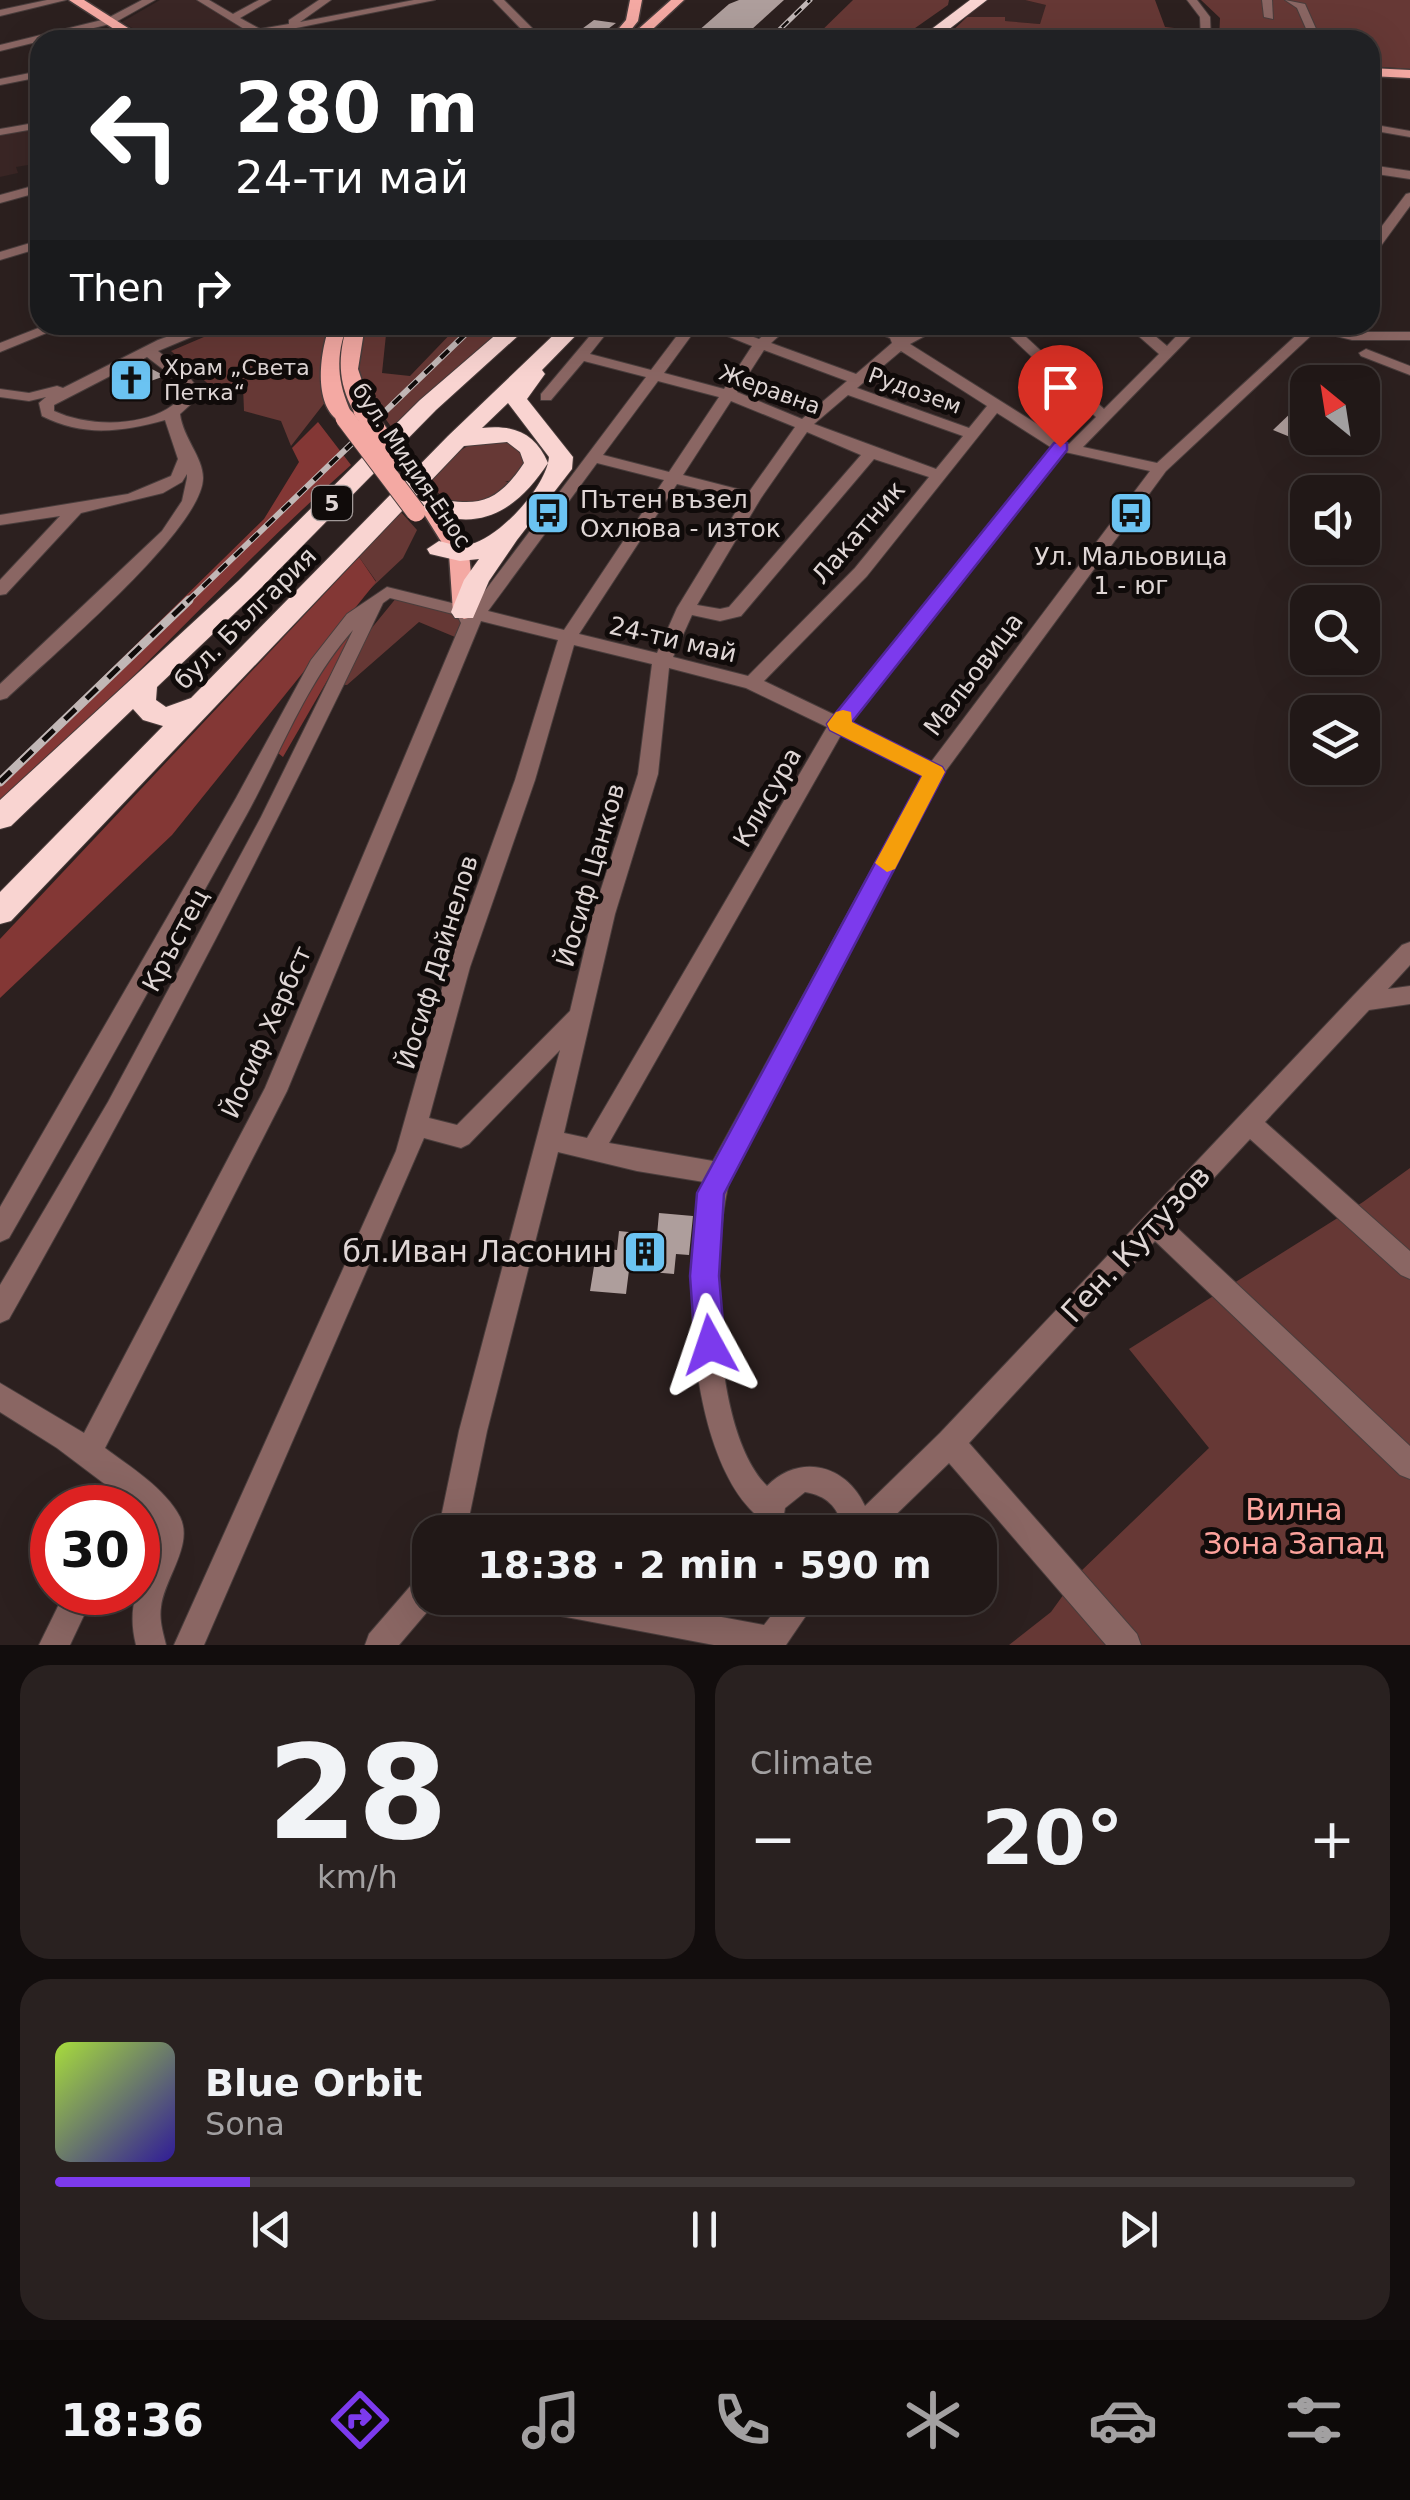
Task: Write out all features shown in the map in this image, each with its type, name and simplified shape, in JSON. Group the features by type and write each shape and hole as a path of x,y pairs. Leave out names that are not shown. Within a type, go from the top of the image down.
{"highway":[{"path":"920,30 961,0"},
{"path":"938,30 980,0"},
{"name":"бул. България","path":"0,818 303,532 428,404 508,335"},
{"name":"бул. България","path":"0,912 456,441 566,335"},
{"path":"470,616 477,580 560,469 561,457 552,442 516,399 518,390 567,335"},
{"path":"422,508 482,511 506,501 536,463 525,442 514,434 493,433 456,441"},
{"path":"449,557 513,493"},
{"path":"449,557 505,541"},
{"path":"144,682 142,701 153,714 168,717 206,701"},
{"path":"116,711 145,716 153,726 153,753"}],"main road":[{"path":"75,0 124,30"},
{"path":"624,30 634,16 636,0"},
{"path":"643,30 677,0"},
{"path":"634,16 645,20 638,30"},
{"path":"1380,72 1410,74"},
{"name":"бул. Мидия-Енос","path":"337,335 328,369 335,401 354,415 422,508 449,557 470,616"},
{"name":"бул. Мидия-Енос","path":"353,335 347,378 354,415"}],"street":[{"path":"0,13 61,0"},
{"path":"74,30 110,21 150,0"},
{"path":"202,0 254,30"},
{"path":"234,18 266,0"},
{"path":"282,28 326,0"},
{"path":"273,30 318,22 372,2 430,0"},
{"path":"498,0 526,30"},
{"path":"1192,0 1205,17 1206,30"},
{"path":"1267,0 1270,17"},
{"path":"1290,0 1302,6 1312,30"},
{"path":"318,22 328,30"},
{"path":"10,30 30,43"},
{"path":"0,48 30,41"},
{"path":"0,82 30,76"},
{"path":"0,132 30,128"},
{"path":"1380,130 1410,134"},
{"path":"1380,170 1410,175"},
{"path":"0,199 30,191"},
{"path":"1380,238 1410,197"},
{"path":"0,252 30,247"},
{"path":"1348,335 1409,334"},
{"path":"1386,362 1409,334"},
{"path":"0,348 33,335"},
{"path":"0,393 30,397 74,385 185,335"},
{"path":"546,396 598,335"},
{"name":"Йосиф Хербст","path":"88,1452 275,1091 470,616 595,458 685,335"},
{"name":"Рудозем","path":"736,335 970,433"},
{"name":"Йосиф Дайнелов","path":"189,1645 326,1342 417,1126 458,966 524,780 567,639 762,344 772,335"},
{"path":"895,335 994,407 1067,448 1160,468"},
{"name":"Йосиф Цанков","path":"456,1515 473,1431 550,1140 604,914 648,774 661,663 686,608 753,498 804,425 850,384 895,335"},
{"path":"1016,335 1105,418"},
{"path":"1145,335 1168,354"},
{"name":"Клисура","path":"592,1151 838,724 1067,448 1105,418 1185,335"},
{"name":"Мальовица","path":"765,1515 742,1480 725,1438 715,1386 705,1259 710,1193 718,1173 934,772 1160,468 1302,335"},
{"path":"74,385 46,403 46,413 68,424 93,429 172,414 195,394 182,377 150,353"},
{"path":"1366,353 1410,371"},
{"name":"Жеравна","path":"581,356 730,395 871,453 939,475"},
{"name":"Лакатник","path":"752,683 861,572 994,407"},
{"path":"0,694 151,551 190,501 195,471 172,414"},
{"path":"0,520 77,508 168,486 183,473 185,451"},
{"path":"686,608 720,614 735,612 871,453"},
{"path":"595,458 753,498"},
{"path":"0,590 77,508"},
{"path":"0,1230 79,1096 300,693 360,610 381,596"},
{"name":"24-ти май","path":"381,596 752,683 934,772"},
{"name":"Кръстец","path":"0,1310 116,1110 272,818 381,596"},
{"name":"Ген. Кутузов","path":"876,1515 950,1444 1410,950"},
{"path":"1360,1002 1410,995"},
{"path":"417,1126 461,1136 578,1016"},
{"path":"1249,1123 1410,1267"},
{"path":"550,1140 718,1173"},
{"path":"1156,1225 1410,1465"},
{"path":"0,1397 88,1452 116,1485"},
{"path":"950,1444 1126,1645"},
{"path":"771,1515 790,1483 805,1478 836,1487 848,1499 853,1515"},
{"path":"160,1517 168,1522 160,1567"},
{"path":"380,1645 412,1607"},
{"path":"54,1645 69,1615"},
{"path":"143,1615 151,1645"},
{"path":"630,1615 769,1643 791,1615"}],"shaded area":[{"path":"160,0 200,0 252,30 136,30 122,22"},
{"path":"980,0 1025,0 1047,5 1040,24 1005,21 1005,17 957,17"},
{"path":"30,128 30,165 16,167 18,173 0,177 0,133"},
{"path":"318,422 351,465 0,807 0,778 264,519 299,462 292,448"},
{"path":"359,557 376,582 172,835 0,998 0,939"},
{"path":"366,609 283,757 273,749 307,685"}],"green space":[{"path":"853,0 949,0 948,5 912,30 822,30"},
{"path":"1025,0 1155,0 1165,27 1194,30 953,30 967,17 1005,17 1005,21 1040,24 1046,5"},
{"path":"1201,0 1410,0 1410,69 1380,67 1380,30 1219,30 1220,18"},
{"path":"209,335 331,335 321,372 326,401 291,446 281,421 244,411 243,386 223,397 171,351"},
{"path":"365,335 386,335 382,373 410,376 449,335 501,335 392,428 355,376"},
{"path":"505,438 524,453 527,464 513,481 505,481 511,483 490,502 453,504 433,489 431,478 456,454 480,442"},
{"path":"401,512 417,530 403,558 369,590 376,581 359,557"},
{"path":"397,597 462,615 465,623 455,637 419,622 347,685 326,684"},
{"name":"Вилна Зона Запад","path":"1410,1168 1410,1645 1009,1645 1051,1612 1079,1573 1209,1448 1129,1349 1363,1202"}],"building":[{"path":"739,0 784,0 751,30 699,30"},
{"path":"594,20 616,23 607,30 580,30"},
{"name":"Храм „Света Петка“","path":"150,368 165,376 122,391 118,379"},
{"path":"1290,414 1290,437 1273,430"},
{"name":"бл.Иван Ласонин","path":"659,1213 693,1216 689,1255 676,1254 674,1274 629,1270 626,1294 590,1291 597,1248 617,1250 619,1231 657,1235"}],"railway":[{"path":"779,30 810,0"},
{"path":"187,602 465,335"},
{"path":"0,782 189,600"}],"slow traffic":[{"path":"843,718 838,724 934,772 887,863"}],"place":[{"name":"Храм „Света Петка“","path":"131,380"},
{"name":"Пътен възел Охлюва - изток","path":"548,513"},
{"name":"Ул. Мальовица 1 - юг","path":"1131,513"},
{"name":"бл.Иван Ласонин","path":"645,1252"}],"route":[{"path":"710,1345 705,1276 710,1193 934,772 838,724 1060,447"}]}
